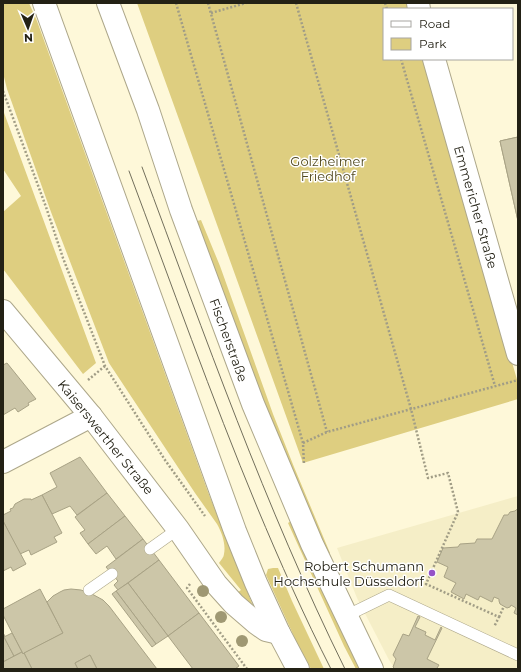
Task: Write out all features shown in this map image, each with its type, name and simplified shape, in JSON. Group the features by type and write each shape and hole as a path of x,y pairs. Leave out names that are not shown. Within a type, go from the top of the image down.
{"main road":[{"path":"44,3 235,531 279,633 298,669"},
{"name":"Fischerstraße","path":"108,3 148,110 181,210 253,404 312,544 372,669"},
{"name":"Emmericher Straße","path":"434,60 518,354"},
{"name":"Kaiserswerther Straße","path":"3,311 91,416 178,529 203,566 221,589 246,615 266,630 279,633"},
{"path":"3,462 91,416"}],"lane":[{"path":"150,549 178,529"},
{"path":"89,590 112,574"},
{"path":"346,616 389,595 518,655"}],"path":[{"path":"176,3 303,443 304,466"},
{"path":"208,3 327,432"},
{"path":"210,14 246,3"},
{"path":"296,3 411,409 428,478 448,473 458,512 426,584 499,617"},
{"path":"401,60 495,386"},
{"path":"3,91 46,207 63,258 105,366 165,460 206,517"},
{"path":"303,443 327,432 518,380"},
{"path":"203,566 187,588 247,669"},
{"path":"488,641 504,606"}],"shaded area":[{"name":"Robert Schumann Hochschule Düsseldorf","path":"518,496 518,669 395,669 357,598 337,548"}],"green space":[{"path":"3,3 29,3 37,21 208,492 253,606 252,607 234,595 241,590 219,563 224,556 224,542 217,524 109,363 51,212 7,89 3,73"},
{"name":"Golzheimer Friedhof","path":"137,3 408,3 410,8 383,8 383,60 424,60 518,383 518,399 303,463"},
{"path":"3,110 96,363 83,374 3,269 3,212 21,196 3,169"},
{"path":"201,220 220,266 273,414 330,553 328,553 292,471 259,388 197,221"},
{"path":"291,521 360,669 356,669 344,646 288,523"},
{"path":"278,568 324,669 311,669 297,643 266,575 268,569"}],"building":[{"path":"518,137 518,221 500,141"},
{"path":"518,137 518,221 500,141"},
{"path":"7,363 36,399 28,403 29,405 18,412 15,408 3,415 3,365"},
{"path":"80,457 107,493 77,515 70,506 52,514 42,495 57,487 50,473"},
{"path":"107,493 125,516 88,544 80,533 85,530 75,517"},
{"path":"42,495 62,533 54,537 57,542 31,555 29,550 20,554 3,521 3,515 11,511 10,509 13,508 15,504 24,499 31,500"},
{"path":"518,509 518,615 514,613 516,608 511,605 507,608 500,604 499,599 494,597 492,602 480,596 478,600 466,594 464,599 451,592 456,583 444,577 448,567 437,562 443,548 458,547 460,544 475,543 477,539 492,539 504,515 508,515 510,512"},
{"path":"125,516 143,539 116,559 107,546 96,554 88,544"},
{"path":"3,521 26,564 13,571 11,567 3,571"},
{"path":"143,539 159,560 118,590 114,585 118,581 106,567"},
{"path":"159,560 199,613 168,636 128,583"},
{"path":"128,583 168,636 156,644 116,591"},
{"path":"40,589 63,633 23,654 3,615 3,609"},
{"path":"71,589 81,590 103,600 157,669 97,669 90,655 75,663 78,669 32,669 24,653 63,633 47,602 60,592"},
{"path":"116,591 156,644 152,647 112,594"},
{"path":"199,613 239,666 235,669 193,669 168,636"},
{"path":"418,616 420,617 415,627 426,632 425,635 435,640 441,627 442,628 427,659 439,665 437,668 438,669 395,669 393,667 396,659 393,655 403,634 409,636"},
{"path":"3,633 14,656 3,662"},
{"path":"12,633 22,652 14,656 4,637"},
{"path":"22,652 23,654 24,653 32,669 3,669 3,662"},
{"path":"90,655 97,669 78,669 75,663"}],"tram line":[{"path":"142,167 262,484 288,546 345,669"},
{"path":"129,171 207,381 257,507 283,568 331,669"}],"place":[{"name":"Robert Schumann Hochschule Düsseldorf","path":"432,573"}]}
